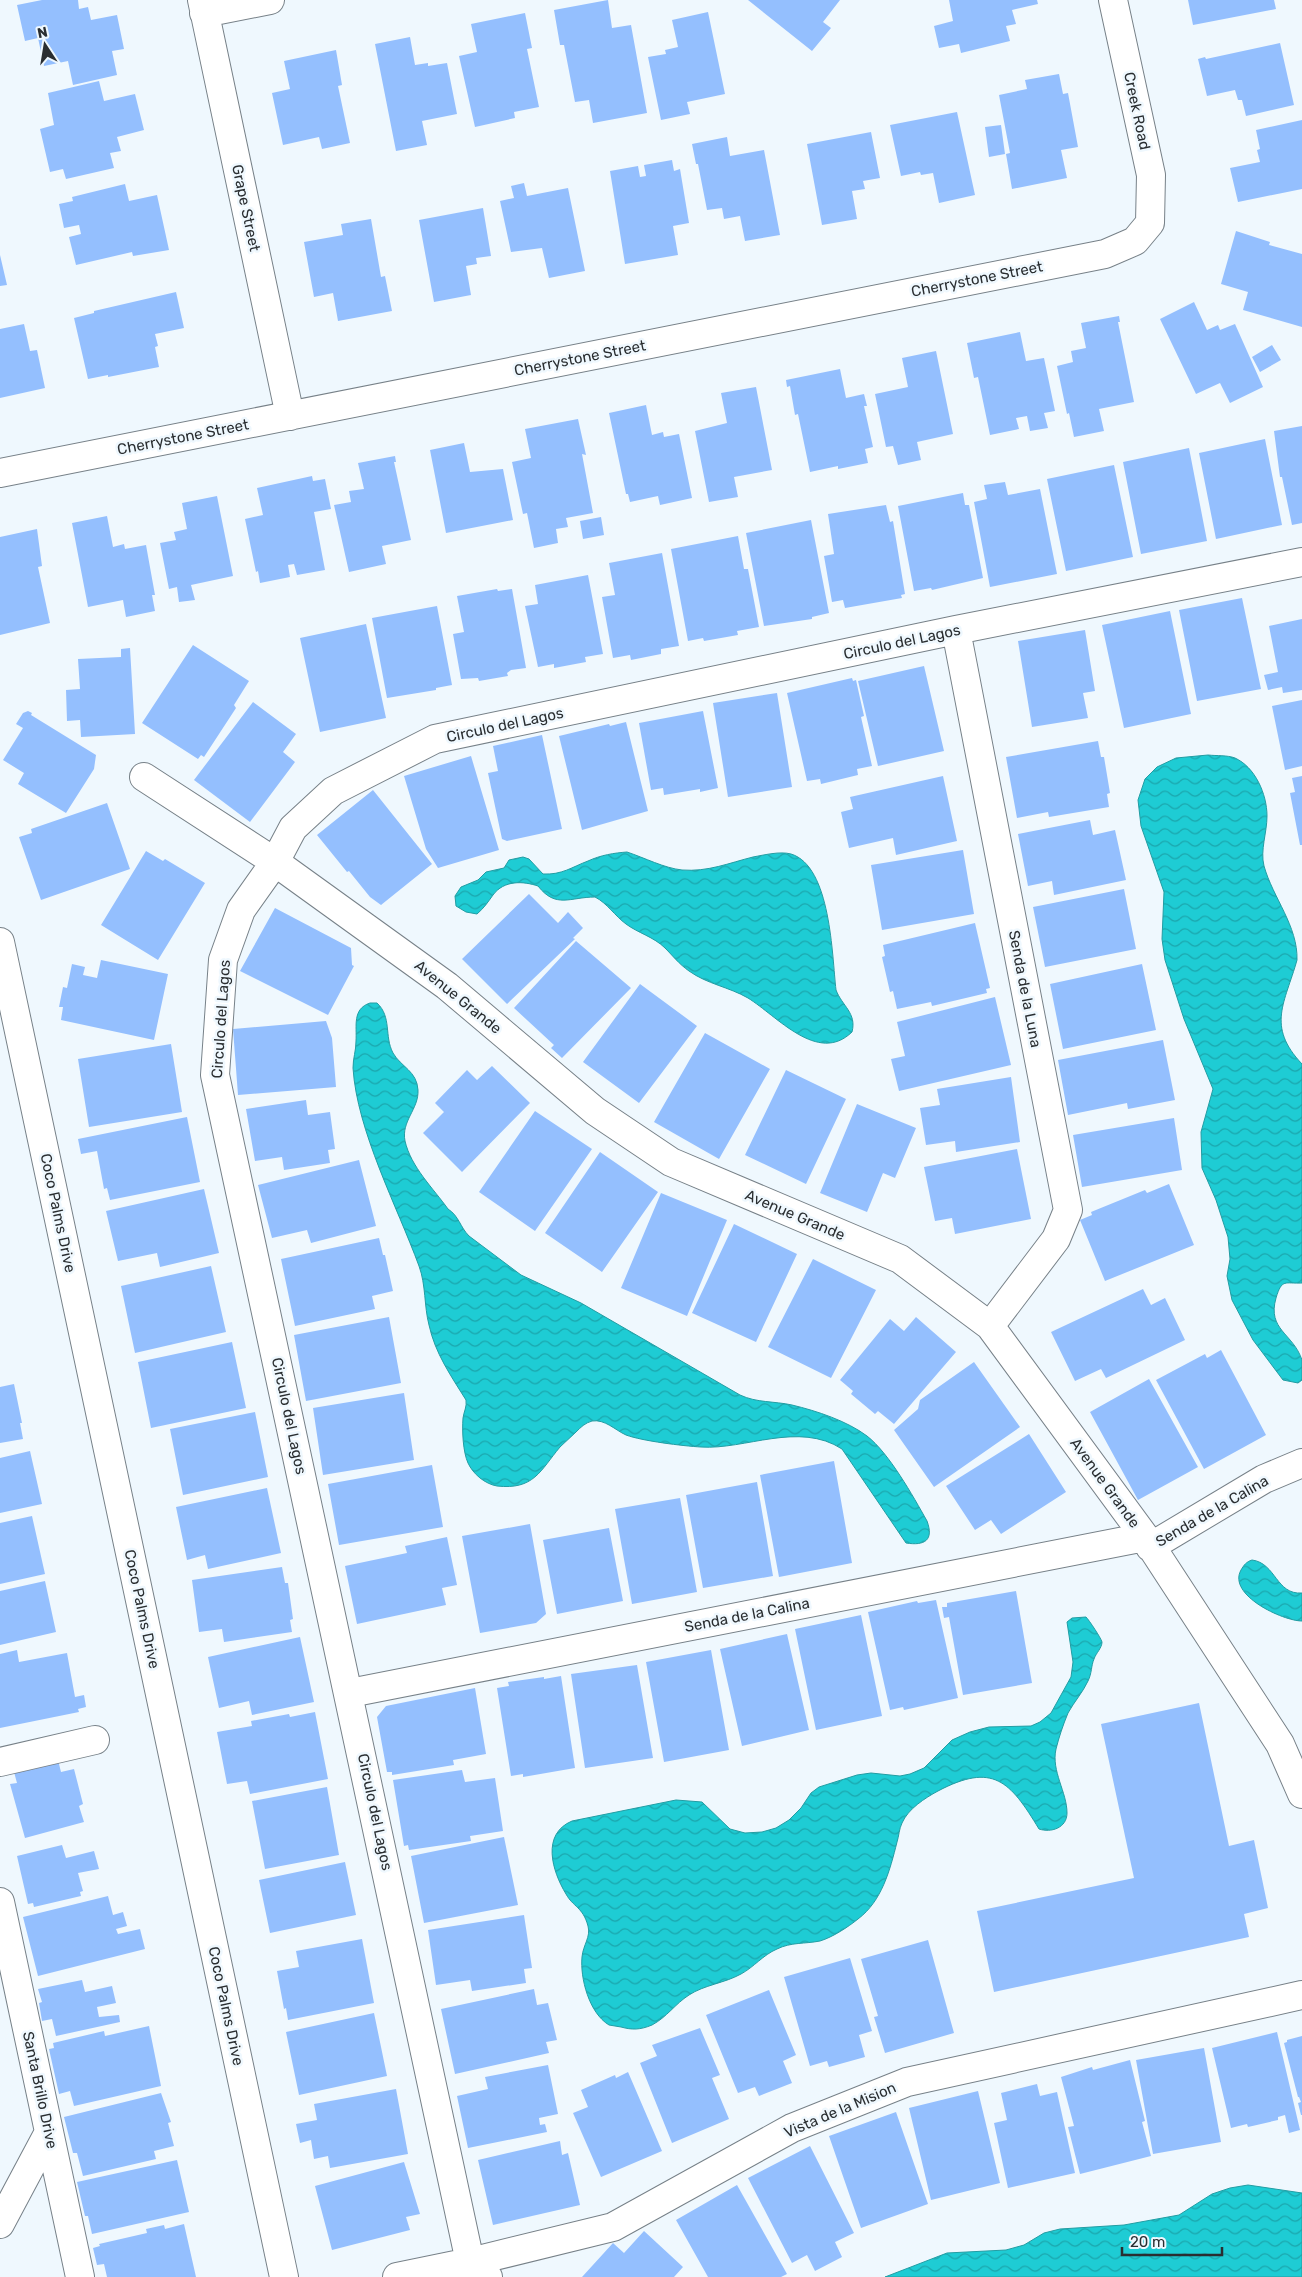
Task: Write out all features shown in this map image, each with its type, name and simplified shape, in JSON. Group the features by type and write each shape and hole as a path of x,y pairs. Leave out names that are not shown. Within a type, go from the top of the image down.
{"street":[{"path":"203,7 270,0"},
{"name":"Creek Road","path":"1112,0 1151,175 1150,223"},
{"name":"Grape Street","path":"203,7 290,416"},
{"name":"Cherrystone Street","path":"0,473 1105,254 1135,240 1150,223"},
{"name":"Circulo del Lagos","path":"479,2269 350,1693 215,1075 223,960 242,910 275,862 293,828 333,791 435,739 956,630 1302,562"},
{"name":"Senda de la Luna","path":"956,630 1068,1210 1056,1239 990,1326"},
{"name":"Avenue Grande","path":"144,777 275,862 447,986 594,1111 671,1162 900,1259 990,1326 1148,1542 1280,1744 1302,1794"},
{"name":"Coco Palms Drive","path":"0,942 284,2277"},
{"name":"Senda de la Calina","path":"350,1693 1148,1542 1264,1479 1302,1463"},
{"path":"0,1762 95,1740"},
{"name":"Santa Brillo Drive","path":"0,1902 80,2277"},
{"name":"Vista de la Mision","path":"397,2277 479,2269 613,2227 792,2128 907,2082 1302,1995"},
{"path":"0,2224 49,2132"}],"water":[{"path":"1208,755 1235,758 1242,762 1254,775 1262,790 1267,816 1263,854 1264,866 1294,935 1296,948 1297,960 1284,1002 1281,1026 1284,1038 1302,1064 1302,1283 1285,1283 1282,1285 1276,1298 1274,1309 1278,1325 1293,1343 1302,1360 1302,1380 1298,1383 1283,1380 1253,1340 1232,1300 1227,1276 1230,1259 1228,1237 1216,1200 1202,1168 1201,1132 1213,1089 1184,1019 1165,960 1162,939 1164,892 1141,826 1138,800 1145,779 1157,767 1176,758"},
{"path":"627,852 661,865 682,870 710,868 777,853 791,854 804,862 814,876 822,893 831,935 836,990 851,1015 852,1032 839,1041 825,1043 798,1034 748,998 689,971 661,944 626,924 595,897 557,900 538,886 514,883 497,890 477,914 466,912 456,906 455,896 461,887 478,880 486,872 504,868 509,860 523,857 529,859 543,874 550,874 567,870 603,856"},
{"path":"370,1003 377,1003 382,1008 385,1014 390,1047 396,1058 415,1078 417,1084 418,1097 405,1127 404,1134 408,1151 423,1177 455,1215 469,1236 521,1275 581,1303 740,1395 811,1410 841,1421 867,1436 892,1464 927,1521 929,1533 926,1540 918,1544 906,1543 842,1449 825,1441 808,1437 790,1437 736,1445 701,1447 663,1443 633,1437 606,1423 592,1421 583,1425 562,1445 541,1471 528,1482 520,1485 497,1486 484,1481 476,1475 468,1463 464,1447 463,1418 466,1400 435,1345 427,1318 423,1281 419,1266 379,1168 356,1092 353,1061 357,1019 360,1009"},
{"path":"1252,1560 1260,1562 1287,1589 1302,1593 1302,1621 1282,1617 1259,1605 1242,1589 1239,1579 1241,1570 1245,1564"},
{"path":"1086,1617 1102,1642 1093,1662 1088,1681 1068,1713 1056,1749 1057,1773 1065,1797 1067,1813 1061,1826 1053,1830 1039,1829 1019,1799 1009,1788 998,1781 986,1778 973,1778 957,1782 928,1797 908,1813 901,1825 891,1863 879,1894 866,1912 845,1928 820,1941 793,1944 767,1954 741,1974 689,1995 662,2018 648,2027 632,2029 609,2025 596,2012 584,1985 582,1965 582,1957 589,1930 588,1926 581,1911 569,1898 561,1885 552,1854 556,1835 562,1827 572,1821 676,1800 702,1802 730,1829 745,1833 762,1832 776,1828 789,1820 801,1808 811,1793 819,1787 857,1775 871,1773 900,1776 910,1774 924,1768 952,1740 970,1732 989,1727 1031,1726 1040,1722 1051,1713 1071,1677 1073,1662 1067,1622 1072,1618"},
{"path":"1248,2185 1302,2193 1302,2277 885,2277 947,2253 1006,2250 1024,2245 1044,2233 1060,2229 1124,2225 1179,2215 1212,2194"}],"building":[{"path":"42,0 78,0 79,9 88,7 91,20 117,15 124,49 112,51 117,75 73,85 68,61 44,66 38,38 25,41 17,5"},
{"path":"608,0 612,28 631,25 647,113 593,123 589,100 575,102 564,45 560,45 554,10"},
{"path":"748,0 840,0 823,22 831,28 812,51"},
{"path":"949,0 1037,0 1038,4 1012,10 1016,24 1006,26 1010,41 961,53 959,44 939,48 934,26 953,21"},
{"path":"1188,0 1274,0 1276,9 1193,25"},
{"path":"708,12 725,94 687,102 690,114 661,120 648,57 666,54 665,50 678,47 672,20"},
{"path":"525,13 532,48 527,49 539,107 514,112 515,118 475,127 459,56 477,52 471,24"},
{"path":"410,37 415,65 428,63 428,66 447,63 457,114 422,121 427,145 396,151 375,44"},
{"path":"1280,43 1294,105 1246,116 1242,100 1238,100 1235,90 1207,96 1198,59 1205,57 1206,59"},
{"path":"336,50 342,85 338,86 350,143 322,149 319,137 283,145 272,93 290,89 284,61"},
{"path":"1059,74 1063,94 1068,93 1078,147 1061,150 1067,178 1012,189 1006,154 1010,153 999,95 1027,89 1025,80"},
{"path":"99,81 104,101 135,94 144,130 117,137 121,151 110,153 114,168 66,179 63,169 50,172 40,129 54,125 48,93"},
{"path":"957,112 975,195 939,203 933,173 921,175 920,172 901,176 890,125"},
{"path":"1302,120 1302,189 1238,202 1230,168 1260,162 1257,150 1260,149 1256,130"},
{"path":"1001,125 1005,154 989,157 985,127"},
{"path":"871,132 880,178 863,181 865,189 852,191 857,219 822,225 807,144"},
{"path":"727,137 730,156 764,150 780,235 745,241 740,216 724,219 722,208 707,210 692,144"},
{"path":"672,160 674,171 680,169 689,223 673,226 678,255 625,264 610,171 638,166 640,177 646,176 644,165"},
{"path":"524,183 527,196 568,188 585,271 549,278 542,248 511,252 500,201 514,198 511,186"},
{"path":"125,184 129,201 157,195 169,250 133,256 132,252 76,265 69,237 81,234 79,225 64,228 59,204 73,201 72,197"},
{"path":"483,208 491,256 476,258 477,264 466,266 471,295 434,302 419,220"},
{"path":"371,219 381,277 385,276 392,311 338,321 333,293 314,297 304,242 343,235 341,224"},
{"path":"1236,231 1270,242 1269,245 1302,254 1302,327 1243,310 1248,292 1221,284"},
{"path":"0,255 7,285 0,286"},
{"path":"176,292 184,328 155,334 158,346 155,347 159,367 88,379 74,318 94,313 94,311"},
{"path":"1194,302 1207,330 1218,325 1220,330 1235,324 1263,387 1230,403 1220,383 1196,394 1160,319"},
{"path":"1119,316 1120,322 1118,322 1134,402 1099,409 1104,431 1074,437 1057,366 1073,362 1071,351 1086,348 1081,323"},
{"path":"24,324 30,351 37,350 45,388 0,398 0,329"},
{"path":"1020,332 1026,361 1044,358 1055,411 1044,413 1048,428 1030,431 1027,416 1016,418 1019,429 990,435 978,377 974,378 967,343"},
{"path":"1272,345 1281,360 1260,372 1252,357"},
{"path":"936,351 953,434 917,442 921,460 898,465 893,446 886,447 875,394 908,387 902,358"},
{"path":"840,369 846,398 864,394 867,406 864,406 873,447 865,449 868,463 838,469 838,466 810,472 798,414 795,415 790,386 787,387 786,380"},
{"path":"756,387 772,470 734,477 738,497 709,502 695,431 727,423 721,393"},
{"path":"646,405 652,435 663,432 664,437 679,434 692,498 660,505 658,496 630,502 628,494 626,494 609,413"},
{"path":"578,419 586,455 582,454 593,513 566,518 568,527 556,529 558,543 534,548 527,513 523,514 512,462 531,458 525,429"},
{"path":"1302,426 1302,523 1292,525 1282,477 1280,477 1274,431"},
{"path":"1265,439 1282,525 1216,539 1199,453"},
{"path":"464,443 470,472 503,469 513,520 446,533 430,450"},
{"path":"1189,448 1207,541 1141,554 1123,462"},
{"path":"395,456 396,462 394,462 411,540 382,546 386,564 349,572 334,505 351,502 349,491 364,489 358,463"},
{"path":"1114,465 1133,557 1066,571 1047,479"},
{"path":"312,476 313,481 325,479 331,509 314,512 325,570 297,575 294,564 288,565 290,577 260,583 245,519 263,515 257,488"},
{"path":"1005,482 1008,495 1040,489 1057,574 990,587 974,502 987,499 984,485"},
{"path":"963,493 965,505 969,505 983,578 932,590 931,588 914,591 898,506"},
{"path":"217,496 233,576 191,585 195,600 179,602 177,587 169,589 160,543 176,540 174,532 187,529 182,503"},
{"path":"886,505 890,522 893,521 905,594 901,595 902,598 845,608 843,600 832,602 824,556 834,554 828,514"},
{"path":"107,516 113,547 124,544 125,549 146,545 155,595 152,595 155,611 126,617 123,600 88,607 72,523"},
{"path":"601,517 604,535 583,539 580,521"},
{"path":"811,520 829,613 812,617 812,619 764,626 746,533"},
{"path":"37,529 42,566 38,567 50,623 0,635 0,537"},
{"path":"738,536 744,569 748,569 759,627 737,631 738,635 704,641 703,638 688,641 671,549"},
{"path":"662,553 679,646 661,649 661,654 631,660 630,655 613,658 602,597 615,595 609,563"},
{"path":"588,575 603,654 585,657 586,662 554,668 554,664 538,667 525,606 538,604 535,585"},
{"path":"497,589 498,591 512,589 526,668 511,670 507,673 508,676 479,681 478,678 461,679 453,634 464,632 457,596"},
{"path":"1242,598 1261,689 1197,701 1179,610"},
{"path":"437,606 452,685 436,688 436,690 387,698 372,618"},
{"path":"1170,611 1191,714 1124,728 1102,625"},
{"path":"1302,619 1302,690 1283,693 1282,687 1268,690 1264,675 1278,672 1269,626"},
{"path":"366,624 386,718 320,732 300,638"},
{"path":"1085,630 1095,691 1083,693 1088,718 1032,727 1018,641"},
{"path":"193,645 249,681 234,705 236,708 204,757 201,755 198,759 142,723"},
{"path":"130,648 135,734 81,737 80,720 67,721 66,690 80,689 78,659 121,657 121,649"},
{"path":"924,666 944,751 878,766 858,681"},
{"path":"852,678 853,681 856,680 864,716 861,717 872,766 857,769 858,775 821,784 820,779 807,781 787,693"},
{"path":"777,693 792,787 728,797 713,703"},
{"path":"1302,700 1302,766 1285,770 1272,706"},
{"path":"253,702 296,734 283,752 295,762 250,822 194,780"},
{"path":"28,711 32,713 31,715 96,755 94,769 66,813 18,784 24,773 3,760 23,728 16,724 23,713"},
{"path":"703,711 718,788 700,792 700,789 664,795 663,788 651,790 639,723"},
{"path":"626,722 648,811 582,830 559,736 609,724 610,726"},
{"path":"542,735 562,829 507,841 502,839 488,773 498,771 493,746"},
{"path":"1098,741 1101,757 1104,757 1110,793 1107,794 1109,807 1049,817 1048,812 1017,818 1006,757"},
{"path":"471,756 499,850 438,868 426,849 404,776"},
{"path":"943,776 957,841 896,855 893,838 849,848 841,812 853,809 850,797"},
{"path":"1302,776 1302,845 1300,845 1290,793 1295,792 1292,778"},
{"path":"373,790 432,864 381,905 370,897 349,871 347,872 317,835"},
{"path":"107,803 130,869 41,900 19,837 32,833 31,829"},
{"path":"1090,820 1093,835 1115,830 1126,880 1054,895 1052,881 1028,886 1018,834"},
{"path":"963,850 974,914 882,930 871,865"},
{"path":"146,851 163,861 165,859 205,883 158,960 101,925"},
{"path":"1124,889 1136,949 1045,967 1033,907"},
{"path":"529,894 558,923 568,912 583,928 573,938 575,939 507,1004 462,959"},
{"path":"275,908 351,948 352,965 354,966 328,1015 240,971"},
{"path":"975,923 990,988 986,989 987,993 932,1006 931,1002 897,1009 893,991 890,992 882,957 885,956 883,945"},
{"path":"576,941 631,988 562,1058 551,1048 554,1045 514,1008"},
{"path":"101,960 168,974 154,1040 61,1020 63,1007 59,1007 63,987 67,988 72,964 85,967 83,975 97,978"},
{"path":"1142,964 1156,1030 1063,1049 1050,984"},
{"path":"640,984 697,1026 639,1103 583,1062"},
{"path":"995,997 1011,1065 899,1091 891,1059 905,1056 897,1022"},
{"path":"326,1021 332,1038 336,1087 238,1095 233,1029"},
{"path":"705,1033 770,1069 719,1159 654,1122"},
{"path":"1163,1040 1175,1100 1128,1109 1127,1103 1068,1115 1058,1060"},
{"path":"171,1044 182,1112 89,1127 78,1059"},
{"path":"492,1066 530,1103 462,1172 423,1133 444,1112 435,1103 467,1070 477,1080"},
{"path":"786,1070 846,1099 806,1184 745,1155"},
{"path":"1011,1077 1020,1142 956,1152 955,1141 926,1145 920,1108 940,1105 937,1089"},
{"path":"306,1100 308,1115 330,1112 335,1149 328,1150 330,1163 284,1170 282,1157 255,1161 246,1109"},
{"path":"857,1104 916,1128 895,1178 883,1173 867,1212 820,1193"},
{"path":"535,1111 592,1149 535,1231 479,1192"},
{"path":"187,1117 200,1182 110,1200 107,1188 104,1189 97,1151 81,1154 78,1139"},
{"path":"1174,1118 1182,1170 1082,1187 1073,1135"},
{"path":"1017,1149 1031,1219 955,1234 952,1218 935,1221 924,1167"},
{"path":"600,1152 658,1192 602,1272 545,1233"},
{"path":"359,1160 376,1226 311,1243 307,1230 272,1238 258,1185"},
{"path":"1169,1184 1194,1245 1105,1281 1080,1220 1092,1215 1091,1212 1145,1190 1147,1193"},
{"path":"204,1189 219,1253 160,1267 157,1253 118,1261 106,1211"},
{"path":"661,1193 727,1220 687,1316 621,1288"},
{"path":"734,1224 797,1254 756,1342 692,1313"},
{"path":"379,1238 393,1291 372,1296 375,1309 295,1326 281,1259"},
{"path":"813,1259 876,1290 831,1378 768,1347"},
{"path":"211,1266 226,1332 135,1353 121,1286"},
{"path":"1143,1289 1151,1305 1165,1298 1185,1340 1106,1378 1101,1369 1075,1381 1051,1332"},
{"path":"389,1317 401,1383 306,1401 294,1335"},
{"path":"916,1317 956,1352 894,1424 878,1411 875,1414 851,1394 853,1391 840,1380 890,1319 904,1331"},
{"path":"232,1342 246,1408 151,1428 138,1362"},
{"path":"1221,1350 1266,1435 1204,1469 1156,1380 1205,1354 1207,1358"},
{"path":"974,1362 1020,1427 934,1487 894,1430 918,1409 920,1400"},
{"path":"1149,1379 1198,1467 1138,1500 1090,1412"},
{"path":"14,1384 22,1423 20,1423 23,1439 0,1443 0,1387"},
{"path":"404,1393 414,1460 323,1475 313,1408"},
{"path":"255,1412 268,1477 183,1495 170,1429"},
{"path":"1029,1434 1066,1492 1001,1534 991,1520 975,1530 946,1486"},
{"path":"30,1451 42,1504 0,1513 0,1458"},
{"path":"834,1461 852,1563 779,1577 760,1475"},
{"path":"432,1465 443,1527 339,1545 328,1484"},
{"path":"757,1482 773,1576 703,1588 686,1495"},
{"path":"267,1488 281,1553 208,1569 205,1555 187,1560 176,1507"},
{"path":"680,1498 697,1592 632,1604 615,1509"},
{"path":"32,1516 45,1574 0,1584 0,1523"},
{"path":"530,1524 546,1614 536,1623 480,1633 462,1536"},
{"path":"609,1528 623,1601 557,1614 543,1540"},
{"path":"447,1537 457,1585 442,1588 446,1605 357,1624 345,1566 407,1553 405,1546"},
{"path":"282,1567 285,1583 288,1583 293,1619 290,1620 292,1632 224,1642 222,1629 199,1632 192,1580"},
{"path":"45,1581 56,1632 0,1645 0,1591"},
{"path":"1016,1591 1032,1683 963,1695 949,1617 944,1618 942,1607 947,1607 947,1603"},
{"path":"936,1600 958,1698 904,1710 903,1707 890,1710 868,1612 917,1601 918,1603"},
{"path":"861,1615 882,1716 816,1730 795,1629"},
{"path":"787,1634 809,1730 742,1746 720,1649"},
{"path":"300,1637 314,1702 252,1715 249,1701 219,1708 208,1657"},
{"path":"17,1650 19,1662 67,1653 75,1697 84,1695 86,1707 78,1709 79,1712 0,1728 0,1654"},
{"path":"711,1650 729,1750 664,1762 646,1662"},
{"path":"637,1665 653,1758 585,1768 571,1674"},
{"path":"561,1676 575,1768 523,1777 523,1774 511,1776 497,1688 509,1686 508,1682"},
{"path":"475,1688 486,1754 453,1760 454,1765 392,1775 392,1772 387,1772 377,1717 386,1706"},
{"path":"1199,1703 1229,1846 1254,1840 1268,1908 1244,1914 1249,1937 994,1992 977,1911 1134,1878 1101,1724"},
{"path":"315,1712 328,1779 250,1794 247,1781 227,1784 217,1732 252,1726 251,1721 289,1714 290,1717"},
{"path":"58,1760 61,1772 74,1769 83,1804 79,1806 84,1822 25,1838 10,1784 17,1783 14,1772"},
{"path":"462,1770 465,1782 495,1778 503,1831 470,1836 471,1841 409,1850 408,1845 404,1846 393,1780"},
{"path":"327,1787 339,1855 265,1869 252,1801"},
{"path":"504,1837 518,1905 424,1923 411,1856"},
{"path":"62,1845 66,1858 94,1851 99,1869 78,1873 83,1891 80,1892 81,1896 34,1907 33,1903 28,1904 17,1856"},
{"path":"345,1862 356,1915 270,1933 259,1880"},
{"path":"108,1896 113,1915 123,1912 127,1926 116,1929 118,1934 140,1929 145,1949 38,1976 23,1917"},
{"path":"524,1915 532,1968 524,1969 526,1983 472,1991 470,1980 436,1985 428,1930"},
{"path":"362,1939 374,2003 288,2020 277,1971 299,1967 296,1951"},
{"path":"928,1940 954,2033 885,2053 874,2017 878,2016 861,1959"},
{"path":"850,1958 872,2031 859,2035 865,2057 829,2067 827,2061 810,2066 784,1977"},
{"path":"82,1980 85,1992 112,1986 116,2003 97,2007 99,2017 119,2015 120,2022 56,2036 52,2019 42,2021 39,2003 42,2002 38,1989"},
{"path":"534,1989 537,2005 548,2003 557,2040 546,2042 549,2053 455,2074 441,2009"},
{"path":"769,1990 796,2055 783,2061 792,2083 759,2096 755,2087 738,2093 706,2015"},
{"path":"374,2013 387,2076 299,2095 286,2032"},
{"path":"149,2026 161,2086 74,2106 70,2091 59,2094 49,2049 54,2048 53,2043 104,2031 105,2036"},
{"path":"700,2028 720,2075 712,2078 729,2119 672,2143 640,2063 657,2056 652,2045"},
{"path":"1277,2032 1300,2130 1289,2133 1285,2115 1278,2117 1278,2120 1248,2127 1247,2124 1231,2128 1212,2048"},
{"path":"1302,2036 1301,2115 1298,2103 1301,2102 1284,2043 1287,2040"},
{"path":"1204,2048 1221,2142 1153,2154 1136,2060"},
{"path":"1130,2060 1145,2121 1142,2122 1151,2156 1080,2174 1068,2127 1074,2126 1061,2077 1092,2067 1093,2070"},
{"path":"548,2065 558,2114 539,2118 540,2125 545,2124 547,2132 468,2148 457,2096 488,2089 485,2077"},
{"path":"628,2072 662,2151 601,2177 573,2113 588,2107 581,2090 615,2075 616,2078"},
{"path":"1037,2084 1040,2096 1057,2092 1075,2173 1008,2188 994,2123 1007,2120 1001,2093"},
{"path":"396,2089 408,2154 330,2168 328,2156 314,2159 311,2140 300,2143 296,2124 317,2120 314,2104"},
{"path":"978,2091 1000,2183 931,2200 909,2108"},
{"path":"161,2093 171,2122 168,2123 174,2146 154,2151 156,2159 83,2176 77,2153 73,2153 64,2117"},
{"path":"896,2112 928,2204 861,2228 829,2136"},
{"path":"560,2141 562,2155 568,2153 580,2205 493,2225 478,2160"},
{"path":"810,2146 854,2233 835,2242 842,2257 815,2271 807,2255 792,2263 748,2178"},
{"path":"177,2160 189,2212 92,2234 88,2216 85,2216 77,2182"},
{"path":"404,2162 420,2214 406,2217 410,2230 332,2250 315,2186"},
{"path":"737,2185 787,2274 781,2277 708,2277 676,2220"},
{"path":"184,2224 196,2277 107,2277 104,2264 97,2265 93,2248 100,2246 99,2244 147,2233 146,2229 164,2225 165,2229"},
{"path":"644,2231 683,2267 674,2277 582,2277 613,2243 624,2253"}]}
